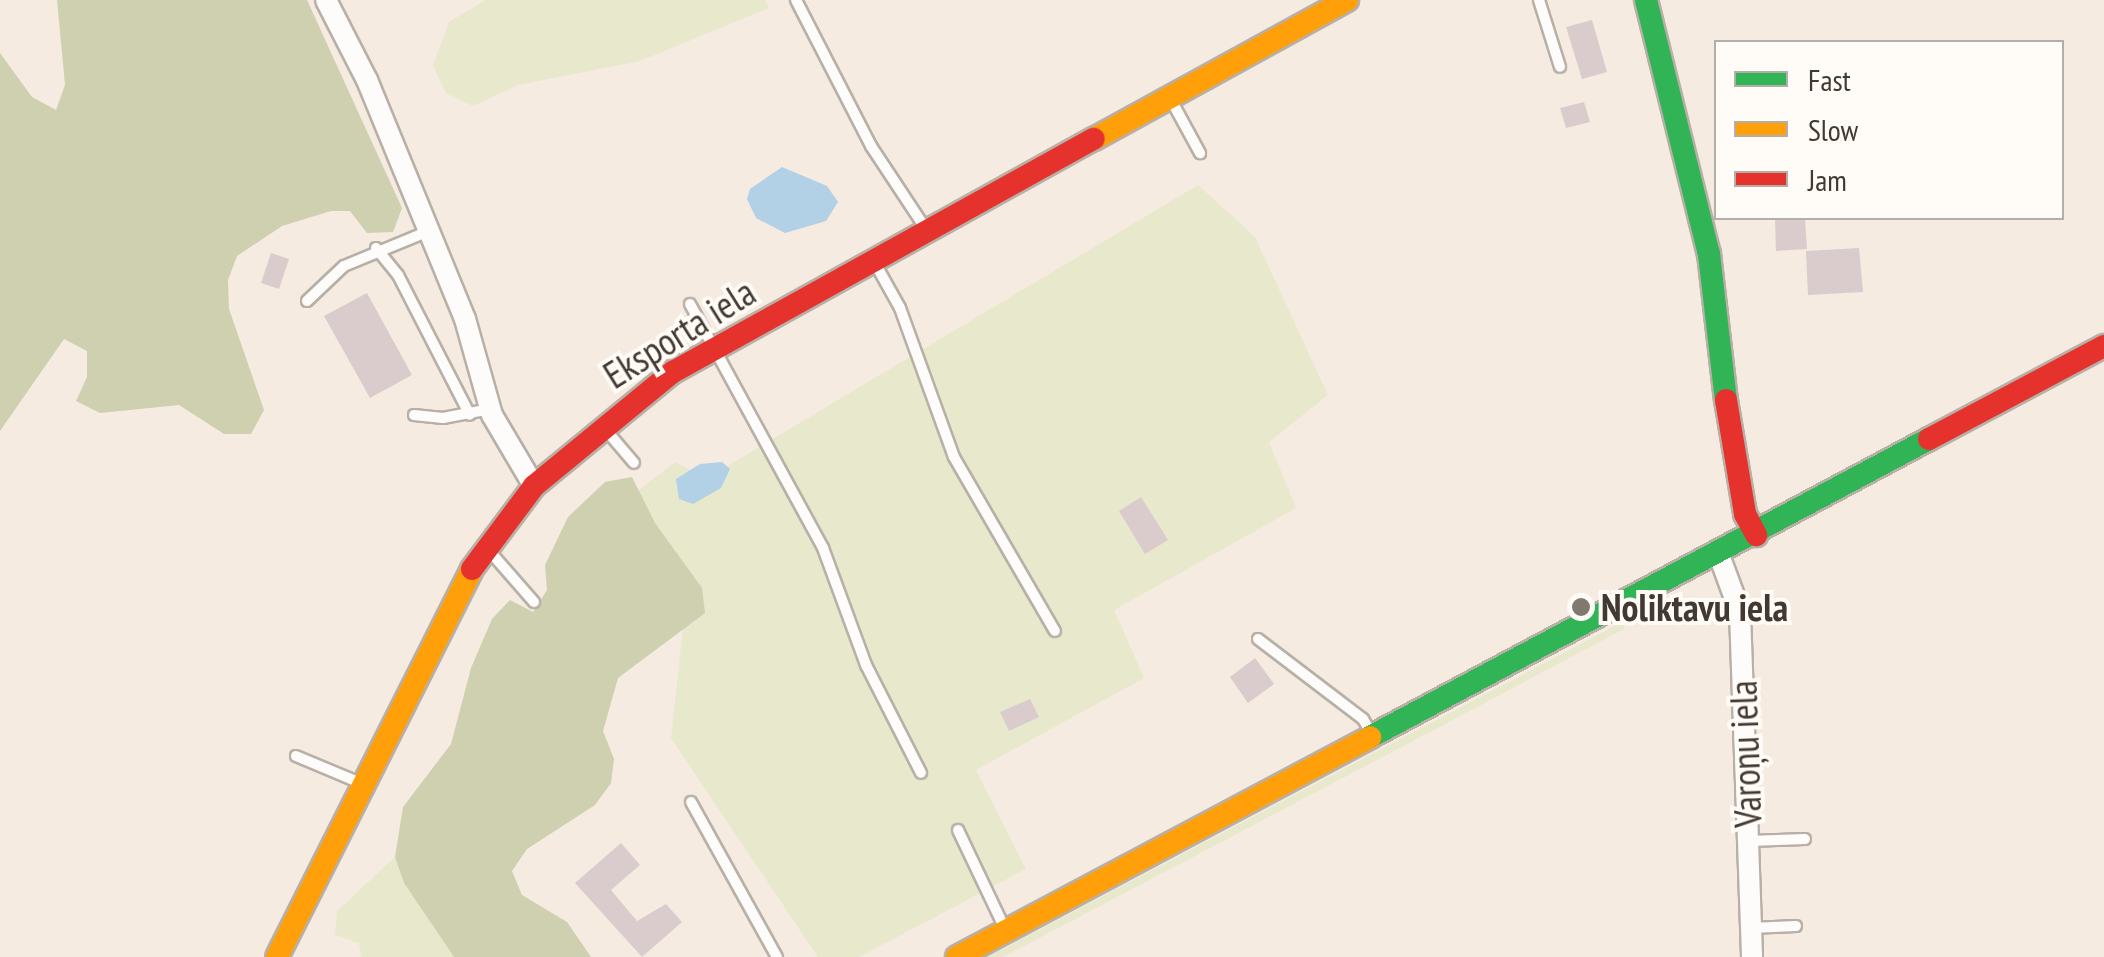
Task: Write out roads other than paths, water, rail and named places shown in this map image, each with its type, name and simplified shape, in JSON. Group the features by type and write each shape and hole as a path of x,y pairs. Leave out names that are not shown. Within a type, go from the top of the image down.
{"street":[{"path":"326,0 367,80 465,320 480,412 534,486"},
{"name":"Eksporta iela","path":"277,957 359,782 485,547 534,486 602,425 714,348 1347,0"},
{"path":"1646,0 1709,254 1732,439 1745,514 1756,535"},
{"path":"957,957 1719,555 2104,346"},
{"name":"Varoņu iela","path":"1719,555 1740,612 1752,957"}],"lane":[{"path":"796,0 871,146 927,230"},
{"path":"1539,0 1560,67"},
{"path":"1170,97 1200,153"},
{"path":"308,301 320,284 376,248 429,231"},
{"path":"376,248 398,275 480,412 414,415"},
{"path":"873,260 900,308 954,458 1055,631"},
{"path":"690,304 823,548 866,664 922,774"},
{"path":"602,425 634,463"},
{"path":"485,547 534,602"},
{"path":"1258,640 1364,719 1373,738"},
{"path":"296,756 359,782"},
{"path":"691,802 777,957"},
{"path":"958,830 1006,932"},
{"path":"1748,841 1805,838"},
{"path":"1751,928 1796,926"}],"water":[{"path":"782,167 827,186 838,202 826,221 785,233 756,218 747,199 750,189"},
{"path":"722,462 730,469 721,488 693,504 679,499 676,479 700,464"}],"place":[{"name":"Noliktavu iela","path":"1581,607"}]}
